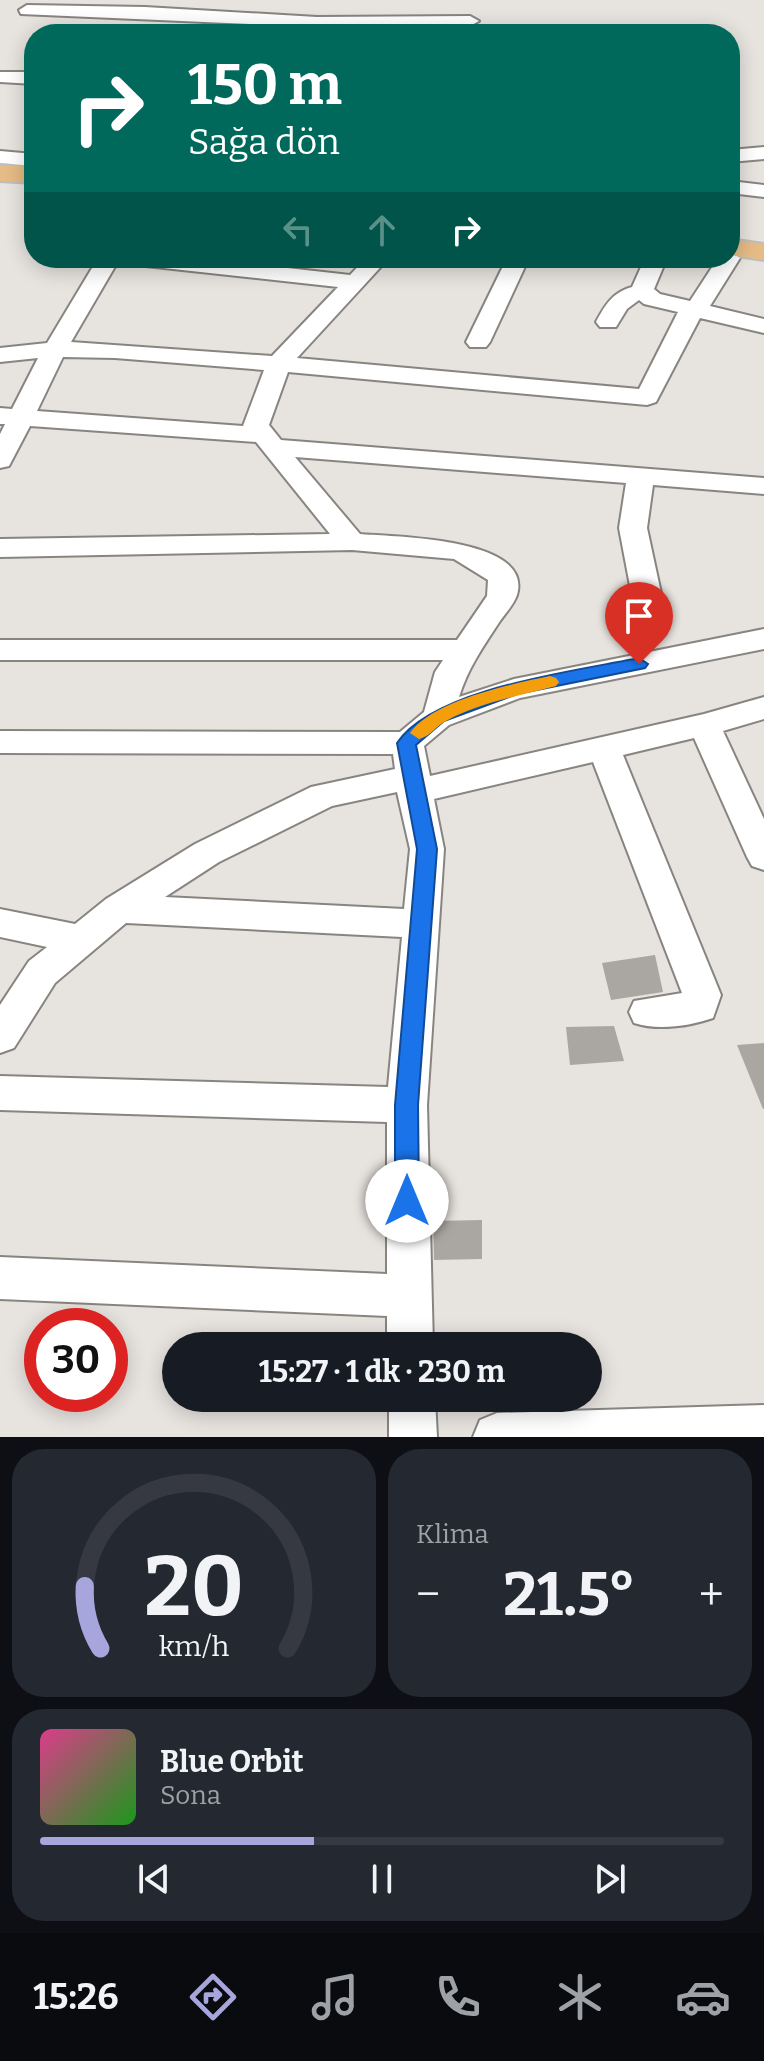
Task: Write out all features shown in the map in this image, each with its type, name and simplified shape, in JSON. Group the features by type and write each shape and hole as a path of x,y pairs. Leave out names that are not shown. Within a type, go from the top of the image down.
{"main road":[{"path":"740,247 764,242"},
{"path":"740,250 764,252"}],"street":[{"path":"456,0 457,11 474,24"},
{"path":"27,10 145,12 317,22 470,21"},
{"path":"0,77 24,78"},
{"path":"740,155 764,153"},
{"path":"740,188 764,191"},
{"path":"0,460 11,416 103,268"},
{"path":"227,268 354,282"},
{"path":"352,542 256,426 279,363 368,268"},
{"path":"478,342 513,268"},
{"path":"652,268 642,290 652,299 764,326"},
{"path":"0,355 55,349 279,363 449,376 647,397 687,316 697,309 720,268"},
{"path":"608,322 623,297 645,292"},
{"path":"11,416 764,486"},
{"path":"641,474 633,528 649,607"},
{"path":"0,548 352,542 460,551 488,565 503,578 502,596 451,672 438,717 411,771 427,849 407,1105 409,1332"},
{"path":"438,717 514,689 764,639"},
{"path":"0,650 465,650"},
{"path":"0,1037 42,972 119,909 207,853 323,796 411,771 604,748 764,708"},
{"path":"704,725 764,857"},
{"path":"0,742 411,771"},
{"path":"604,748 702,995 700,1007 648,1012"},
{"path":"119,909 421,924"},
{"path":"0,923 81,940"},
{"path":"0,1093 407,1105"},
{"path":"0,1278 408,1296"},
{"path":"412,1412 413,1437"},
{"path":"497,1437 764,1429"}],"building":[{"path":"655,955 663,992 611,1000 602,963"},
{"path":"614,1026 624,1061 570,1065 566,1027"},
{"path":"764,1043 764,1109 763,1109 737,1045"},
{"path":"482,1220 482,1259 434,1260 433,1221"}],"slow traffic":[{"path":"419,733 438,717 514,689 550,682"}],"route":[{"path":"407,1201 407,1105 427,849 407,743 438,717 514,689 639,664"}]}
